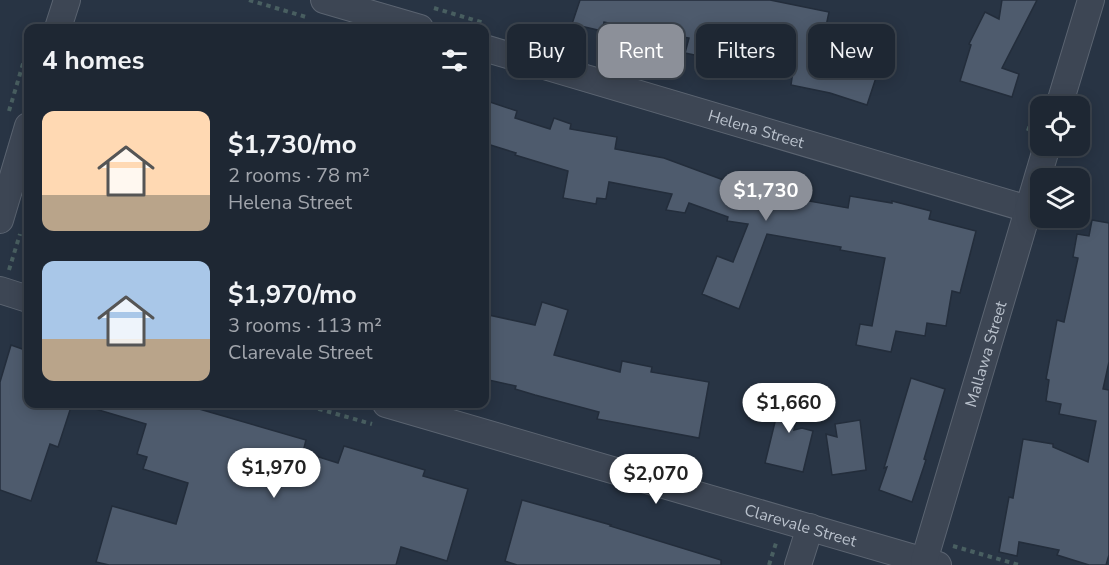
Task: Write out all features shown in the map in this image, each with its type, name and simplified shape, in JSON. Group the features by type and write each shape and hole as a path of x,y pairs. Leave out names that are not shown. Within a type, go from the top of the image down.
{"street":[{"path":"59,24 67,0"},
{"path":"1062,96 1091,0"},
{"path":"318,10 397,24"},
{"name":"Helena Street","path":"489,49 1028,209"},
{"path":"0,220 17,123"},
{"name":"Mallawa Street","path":"931,563 1044,156"},
{"path":"0,290 24,298"},
{"name":"Clarevale Street","path":"401,408 931,563"},
{"path":"798,565 810,527"}],"path":[{"path":"249,0 318,10"},
{"path":"17,123 24,75"},
{"path":"769,565 776,542"}],"building":[{"path":"580,0 770,0 829,12 826,24 808,24 808,78 876,78 867,105 830,93 791,85 792,78 796,78 796,24 696,24 696,55 685,53 689,38 684,37 684,24 604,22 598,24 598,30 586,27 586,24 572,24"},
{"path":"1002,0 1037,0 1002,68 1019,74 1012,97 960,81 971,45 969,44 985,12 999,19"},
{"path":"490,102 517,111 515,118 550,129 554,118 571,124 570,129 617,137 615,149 664,158 734,184 734,180 777,188 775,195 848,208 850,196 892,203 892,201 931,211 929,219 976,231 960,293 952,291 946,326 927,323 925,336 896,331 891,352 856,345 860,324 872,326 885,258 840,250 841,247 767,234 739,309 702,294 717,256 733,262 748,224 727,221 728,217 689,203 685,213 666,210 672,194 609,182 606,199 597,198 596,204 563,198 568,171 489,145"},
{"path":"1092,220 1109,223 1109,362 1103,389 1109,390 1109,555 1106,565 1089,565 1057,555 1059,550 1019,542 1017,556 999,552 1009,497 1013,498 1023,439 1053,444 1053,447 1088,462 1096,421 1059,414 1061,404 1046,401 1049,380 1046,379 1057,320 1064,322 1078,258 1073,257 1077,234 1089,236"},
{"path":"542,302 568,310 554,355 620,372 622,361 652,367 651,372 709,382 699,438 597,419 599,412 515,389 516,386 489,380 489,315 535,325"},
{"path":"11,345 24,350 24,408 71,408 58,447 50,444 31,501 0,490 0,382"},
{"path":"911,378 945,389 912,502 879,490"},
{"path":"784,385 803,390 794,430 802,428 813,431 803,472 765,463"},
{"path":"92,408 199,408 306,440 303,452 338,463 344,446 425,470 423,476 468,489 447,561 401,547 396,565 109,565 96,562 112,506 176,524 188,483 143,469 147,457 137,454 146,424"},
{"path":"860,420 866,470 832,475 826,434 837,437 835,424"},
{"path":"522,500 721,560 721,565 517,565 505,561"}]}
